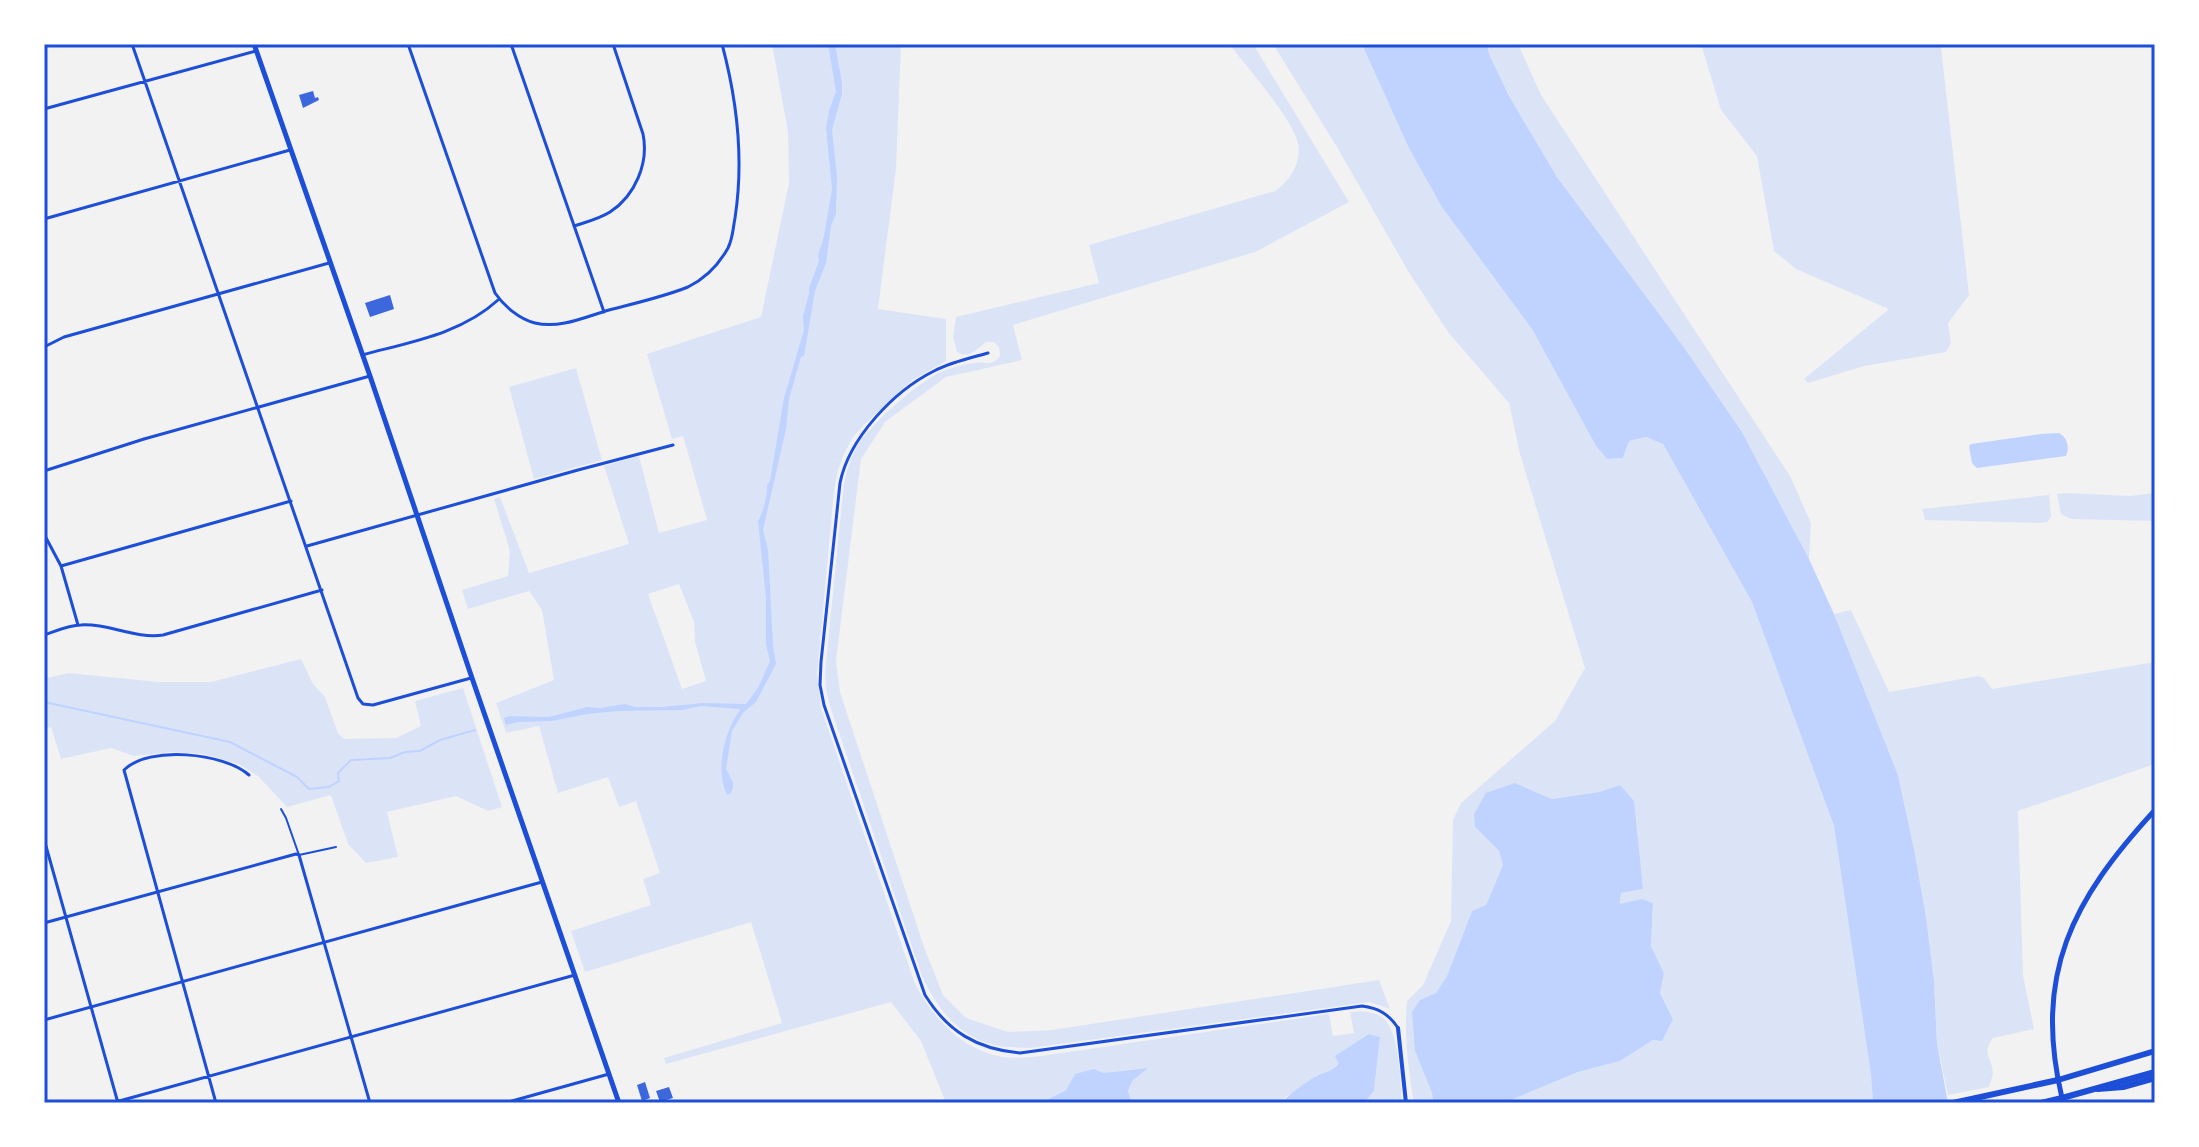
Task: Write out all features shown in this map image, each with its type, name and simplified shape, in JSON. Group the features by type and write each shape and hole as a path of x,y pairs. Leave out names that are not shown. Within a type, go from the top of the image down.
{"highway":[{"path":"1953,1103 2058,1080 2155,1051"},
{"path":"2041,1103 2155,1072"},
{"path":"2098,1089 2123,1087 2155,1078"}],"main road":[{"path":"254,44 619,1103"},
{"path":"2062,1098 2054,1060 2051,1017 2058,971 2070,932 2100,876 2155,810"}],"street":[{"path":"132,44 358,698 363,704 373,705 472,678"},
{"path":"408,44 492,286 499,299 521,318 539,324 567,323 688,287 715,268 733,235 737,206 735,107 722,44"},
{"path":"511,44 604,312"},
{"path":"574,226 611,212 630,193 642,166 645,150 643,134 613,44"},
{"path":"44,109 256,51"},
{"path":"44,219 290,150"},
{"path":"44,347 64,337 329,263"},
{"path":"362,355 452,330 475,319 499,299"},
{"path":"988,353 954,362 919,379 865,429 855,443 842,470 823,647 820,685 824,705 925,995 942,1018 962,1034 995,1050 1020,1053 1362,1006 1390,1016 1398,1028 1406,1103"},
{"path":"44,471 370,376"},
{"path":"307,546 673,445"},
{"path":"61,566 291,501"},
{"path":"44,534 61,566 78,625"},
{"path":"44,635 78,625 149,637 322,590"},
{"path":"216,1103 124,770 145,758 179,755 226,762 249,775"},
{"path":"44,839 118,1102"},
{"path":"44,923 299,855 370,1103"},
{"path":"44,1020 542,882"},
{"path":"112,1103 575,975"},
{"path":"505,1103 609,1074"}],"lane":[{"path":"281,809 299,855 336,847"}],"shaded area":[{"path":"772,44 901,44 896,169 878,309 946,319 946,361 911,381 864,425 844,454 834,491 817,674 821,708 915,984 923,997 940,1021 962,1040 988,1053 1012,1058 1329,1014 1333,1036 1354,1033 1350,1012 1370,1012 1379,1015 1391,1029 1402,1103 1364,1103 1374,1091 1380,1038 1369,1034 1333,1071 1317,1075 1285,1097 1282,1103 1132,1103 1128,1092 1133,1080 1146,1069 1096,1077 1050,1098 1046,1103 946,1103 921,1041 891,1002 666,1064 664,1058 782,1023 751,922 585,972 571,931 651,905 643,879 660,873 636,801 619,807 608,777 558,793 539,726 506,733 496,703 554,680 542,610 529,591 468,609 462,590 508,576 510,551 494,499 500,497 529,573 629,544 604,466 639,456 659,533 707,520 683,436 672,439 647,354 761,317 789,183 788,132","holes":["679,584 694,622 695,642 706,681 682,689 648,594"]},
{"path":"1229,44 1253,44 1349,202 1255,252 1013,325 1022,360 946,377 885,422 861,459 836,661 840,692 924,947 943,995 966,1018 1008,1032 1052,1030 1379,980 1390,1009 1369,1002 1030,1048 999,1046 973,1037 952,1021 935,1000 922,976 831,709 825,672 844,483 852,456 862,439 909,394 943,371 969,364 991,363 1000,356 999,347 994,342 987,342 970,354 957,352 953,337 956,317 1099,283 1089,245 1275,191 1285,182 1294,170 1298,157 1294,133 1268,93"},
{"path":"1273,44 1362,44 1532,329 1596,446 1607,459 1623,458 1629,441 1646,437 1663,444 1752,602 1834,826 1873,1103 1504,1103 1578,1072 1620,1061 1653,1040 1673,1019 1660,993 1664,973 1651,946 1653,903 1642,899 1620,905 1621,893 1643,889 1620,785 1599,792 1552,799 1515,783 1475,827 1499,851 1503,865 1486,905 1472,911 1447,976 1436,993 1420,1000 1415,1051 1433,1103 1414,1103 1407,1052 1407,1001 1423,985 1451,921 1453,820 1461,803 1555,721 1585,668 1520,454 1509,403 1448,332 1408,271"},
{"path":"1487,44 1518,44 1541,95 1790,476 1811,523 1809,559 1742,432 1683,346 1557,177 1509,96"},
{"path":"1701,44 1942,44 1969,295 1948,323 1951,343 1946,352 1864,366 1808,383 1804,379 1889,309 1796,269 1774,251 1757,156 1721,110"},
{"path":"576,368 602,460 534,479 509,387"},
{"path":"2155,493 2155,521 2071,519 2061,514 2057,494 2130,496"},
{"path":"2049,495 2051,517 2047,522 2039,523 1925,520 1922,509"},
{"path":"1851,610 1889,692 1978,676 1984,678 1992,689 2155,662 2155,764 2018,811 2023,975 2034,1029 1993,1038 1987,1052 1993,1073 1989,1087 1948,1095 1937,1044 1934,981 1926,917 1898,775 1834,614"},
{"path":"301,659 313,684 325,697 338,733 344,739 396,738 421,726 415,701 463,688 502,807 488,811 456,796 387,812 398,857 366,863 348,844 331,795 287,807 258,776 239,764 204,754 171,752 134,756 111,748 61,759 51,727 44,729 44,675 47,678 69,673 158,682 211,682"}],"water":[{"path":"828,44 835,44 842,83 832,130 837,177 836,213 826,263 815,291 804,356 801,357 789,399 786,429 763,530 768,550 776,664 756,702 743,713 732,731 726,769 733,788 727,795 722,774 723,751 739,709 701,706 681,710 618,711 506,725 504,718 549,717 587,707 625,704 662,707 703,703 746,704 758,688 770,661 766,644 766,598 758,521 770,481 784,398 804,330 803,316 819,261 832,189 826,128 836,91"},
{"path":"1362,44 1487,44 1509,96 1557,177 1683,346 1742,432 1809,559 1898,775 1926,917 1934,981 1937,1044 1948,1103 1873,1103 1834,826 1752,602 1663,444 1646,437 1629,441 1623,458 1607,459 1596,446 1532,329 1442,207 1409,148"},
{"path":"2059,433 2067,443 2066,456 1977,468 1972,463 1971,444"},
{"path":"1515,783 1552,799 1599,792 1620,785 1634,801 1643,889 1621,893 1620,904 1642,899 1653,903 1651,946 1664,973 1660,993 1673,1019 1662,1041 1653,1040 1620,1061 1578,1072 1504,1103 1433,1103 1415,1051 1412,1012 1420,1000 1436,993 1447,976 1472,911 1486,905 1503,865 1499,851 1475,827 1474,814 1486,793"},
{"path":"1369,1034 1380,1037 1374,1091 1364,1103 1282,1103 1307,1082 1334,1068 1339,1064 1335,1056"},
{"path":"1148,1068 1133,1080 1128,1091 1132,1103 1046,1103 1066,1090 1075,1074 1094,1069 1103,1073"}],"building":[{"path":"313,91 319,100 303,108 299,95"},
{"path":"390,295 394,309 370,317 365,303"},
{"path":"645,1082 650,1098 642,1101 637,1085"},
{"path":"669,1087 673,1098 660,1102 656,1091"}],"waterway":[{"path":"44,702 230,742 297,777 309,789 329,787 339,781 338,773 351,760 390,758 405,752 420,751 440,740 475,730"}]}
